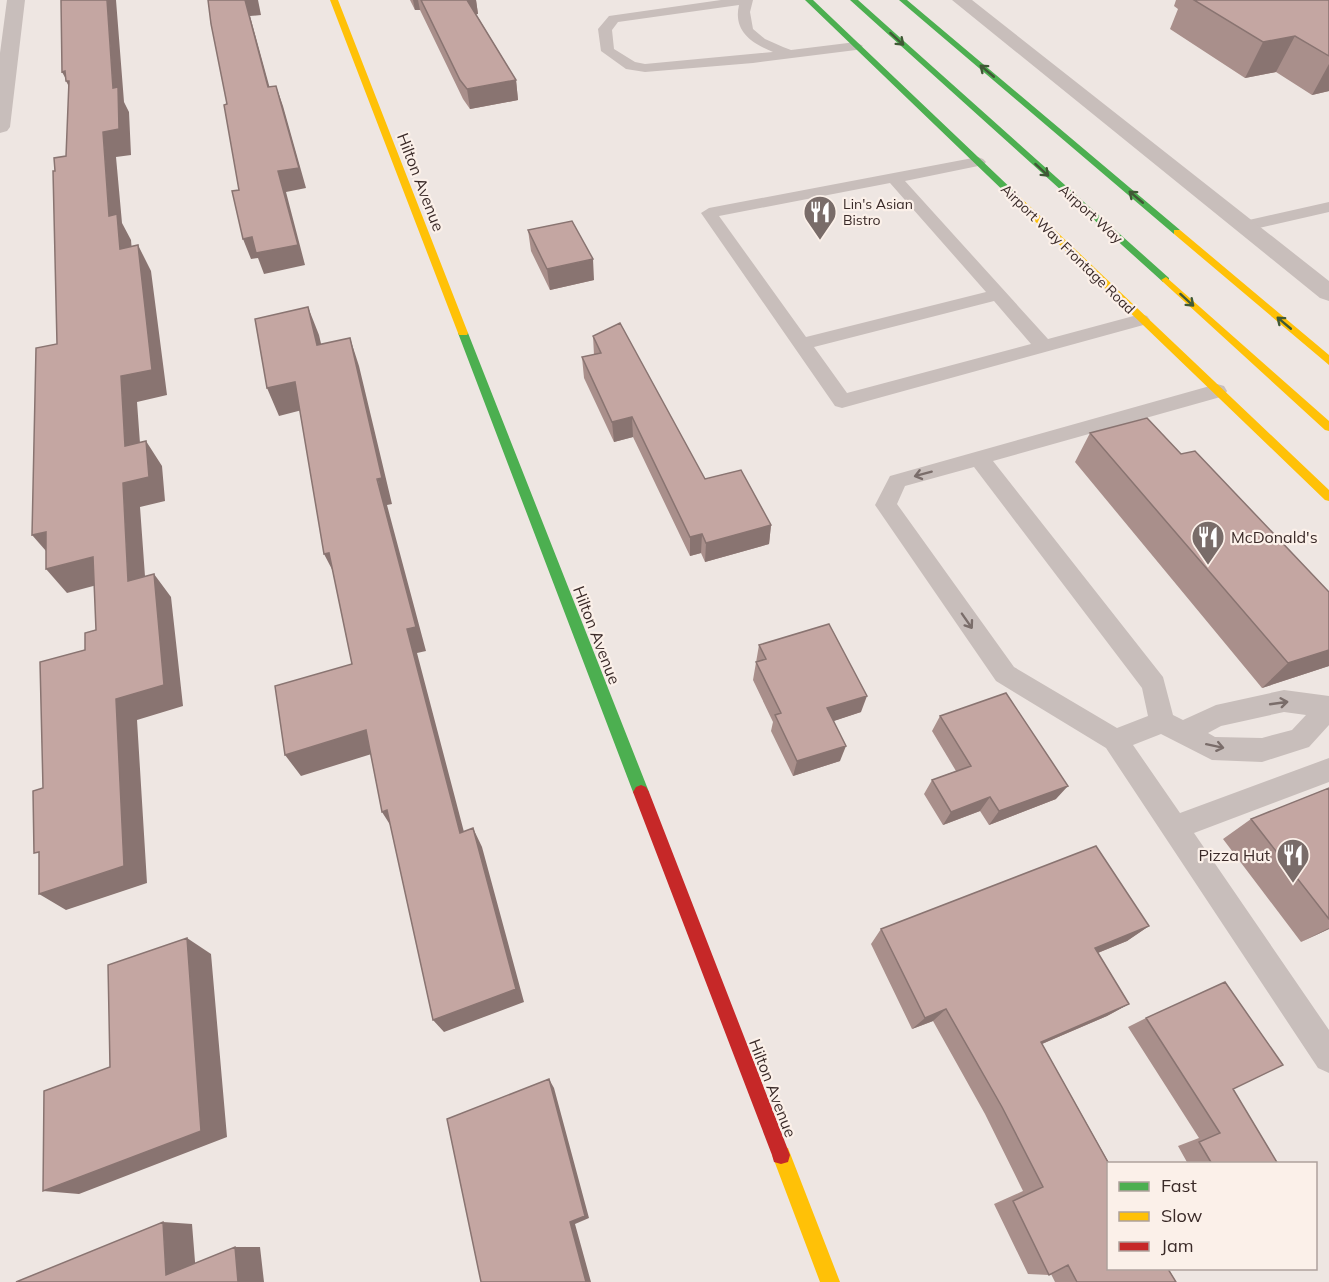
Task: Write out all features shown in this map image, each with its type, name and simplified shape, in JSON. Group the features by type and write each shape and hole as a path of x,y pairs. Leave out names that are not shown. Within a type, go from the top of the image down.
{"street":[{"path":"0,127 16,0"},
{"name":"Hilton Avenue","path":"334,0 830,1282"},
{"name":"Airport Way Frontage Road","path":"809,0 1141,320 1329,497"},
{"name":"Airport Way","path":"854,0 1329,427"},
{"path":"903,0 1329,361"},
{"path":"961,0 1329,293"}],"lane":[{"path":"790,54 761,43 744,29 742,14 747,0 614,19 605,28 608,51 631,66 645,68 790,54 856,46"},
{"path":"978,162 709,213 842,401 1141,320"},
{"path":"894,178 996,295 1044,346"},
{"path":"1246,226 1329,207"},
{"path":"803,344 996,295"},
{"path":"1217,391 897,481 886,505 1005,674 1115,740 1327,1051"},
{"path":"1130,416 1147,433"},
{"path":"979,458 1154,684 1173,728 1212,748 1262,750 1300,739 1329,707"},
{"path":"1115,740 1284,700 1329,707"},
{"path":"1174,828 1329,770"}],"building":[{"path":"61,0 107,0 113,88 118,87 119,129 103,132 109,216 117,214 120,249 138,245 152,370 121,376 125,446 146,441 149,477 123,483 128,581 154,574 164,685 116,699 124,866 39,894 39,852 34,853 33,791 43,788 40,662 85,650 85,633 96,630 93,557 46,569 46,532 32,535 36,348 57,344 53,171 55,171 54,158 66,156 69,81 66,81 65,71 62,72"},
{"path":"208,0 245,0 268,87 276,86 299,168 278,171 298,245 256,253 252,237 243,239 232,191 239,190 224,105 227,104"},
{"path":"421,0 467,0 516,80 467,89 460,80"},
{"path":"1194,0 1329,0 1329,56 1295,36 1263,42"},
{"path":"572,221 593,259 547,269 528,230"},
{"path":"308,307 317,345 350,338 382,478 377,479 416,627 407,629 460,833 473,828 516,989 433,1020 387,810 382,812 366,730 285,755 275,686 352,664 329,553 324,554 295,382 267,388 255,319"},
{"path":"620,323 705,479 741,470 771,525 706,543 702,534 690,537 632,417 612,422 582,357 601,353 593,336"},
{"path":"1147,418 1181,454 1195,451 1329,592 1329,650 1288,663 1090,433"},
{"path":"829,624 867,696 827,708 846,746 797,761 775,715 781,713 756,662 766,659 759,645"},
{"path":"1006,693 1068,786 999,811 990,797 951,812 932,780 971,766 940,716"},
{"path":"1329,788 1329,919 1251,819"},
{"path":"1096,846 1149,926 1095,948 1129,1004 1041,1042 1108,1162 1107,1270 1169,1270 1176,1282 1077,1282 1068,1265 1049,1275 1013,1201 1043,1187 1002,1107 946,1009 925,1018 881,929"},
{"path":"187,938 201,1131 43,1191 44,1091 110,1067 108,965"},
{"path":"1225,982 1283,1065 1233,1089 1277,1162 1211,1162 1199,1142 1220,1133 1146,1018"},
{"path":"549,1079 585,1216 570,1222 586,1282 481,1282 447,1119"},
{"path":"163,1222 166,1275 235,1247 238,1282 16,1282"}],"traffic: fast":[{"path":"809,0 1017,199"},
{"path":"854,0 1166,280"},
{"path":"903,0 1177,232"},
{"path":"463,333 641,792"}],"traffic: slow":[{"path":"334,0 463,333"},
{"path":"1017,199 1329,497"},
{"path":"1177,232 1329,361"},
{"path":"1166,280 1329,427"},
{"path":"781,1155 830,1282"}],"traffic: jam":[{"path":"641,792 781,1155"}],"place":[{"name":"Lin's Asian Bistro","path":"820,241"},
{"name":"McDonald's","path":"1208,566"},
{"name":"Pizza Hut","path":"1293,884"}]}
